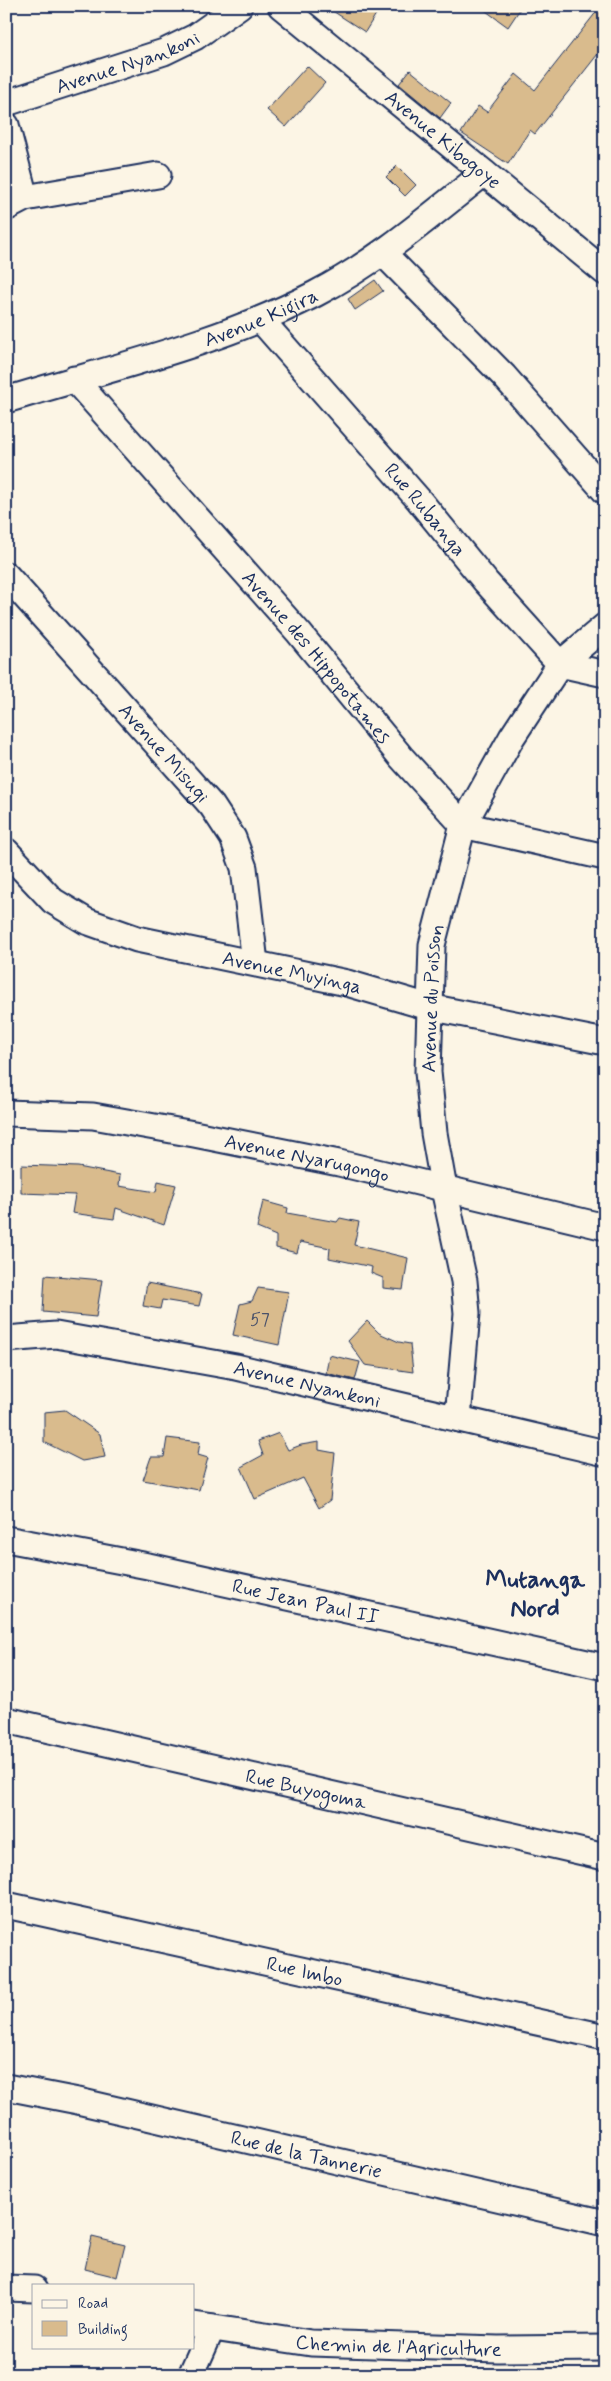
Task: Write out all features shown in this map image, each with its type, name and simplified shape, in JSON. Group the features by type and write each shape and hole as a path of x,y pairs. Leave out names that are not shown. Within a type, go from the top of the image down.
{"street":[{"name":"Avenue Nyankoni","path":"6,103 164,52 195,37 239,6"},
{"name":"Avenue Kibogoye","path":"281,6 605,272"},
{"path":"6,125 16,203 158,175"},
{"name":"Avenue Kigira","path":"6,400 158,355 261,320 316,293 383,252 484,173"},
{"path":"383,252 504,376 605,491"},
{"name":"Rue Rubanga","path":"261,320 419,500 486,582 560,664"},
{"name":"Avenue des Hippopotames","path":"74,379 299,633 400,756 463,826"},
{"name":"Avenue Misugi","path":"6,574 212,806 233,838 244,868 255,963"},
{"name":"Avenue du Poisson","path":"458,1418 467,1313 464,1281 434,1133 428,1072 432,945 447,881 463,826 512,737 560,664 605,626"},
{"path":"560,664 605,674"},
{"path":"463,826 605,857"},
{"name":"Avenue Muyinga","path":"6,851 53,901 86,921 137,939 347,983 429,1007 605,1042"},
{"name":"Avenue Nyarugongo","path":"6,1113 93,1116 194,1134 339,1163 605,1227"},
{"name":"Avenue Nyankoni","path":"6,1339 56,1335 236,1367 605,1453"},
{"name":"Rue Jean Paul II","path":"6,1539 148,1566 605,1667"},
{"name":"Rue Buyogoma","path":"6,1720 605,1857"},
{"name":"Rue Imbo","path":"6,1905 605,2037"},
{"name":"Rue de la Tannerie","path":"6,2087 78,2101 605,2223"},
{"path":"6,2288 32,2289"},
{"path":"190,2375 203,2327"},
{"name":"Chemin de l'Agriculture","path":"203,2327 311,2344 498,2349 605,2348"}],"building":[{"path":"325,6 381,6 365,32"},
{"path":"479,6 522,6 508,27"},
{"path":"601,6 605,6 605,45 535,134 530,130 508,164 461,133 478,106 487,112 516,74 535,90"},
{"path":"307,66 325,83 286,127 267,110"},
{"path":"410,70 451,103 440,118 399,84"},
{"path":"397,166 416,185 405,196 386,177"},
{"path":"375,280 383,291 355,310 348,299"},
{"path":"21,1165 78,1167 120,1175 119,1186 156,1192 158,1181 176,1185 164,1225 116,1208 114,1219 72,1213 75,1195 21,1193"},
{"path":"263,1201 288,1208 287,1213 337,1222 340,1218 359,1222 354,1245 408,1258 403,1290 383,1288 383,1278 371,1273 372,1267 329,1258 330,1248 300,1242 297,1253 276,1248 276,1236 257,1228"},
{"path":"45,1275 102,1280 96,1317 43,1312"},
{"path":"147,1283 202,1294 199,1306 162,1300 160,1309 143,1306"},
{"path":"258,1288 289,1292 279,1345 233,1335 240,1304 252,1301"},
{"path":"367,1321 379,1333 399,1342 410,1344 413,1372 365,1365 348,1341"},
{"path":"329,1355 360,1362 355,1380 326,1373"},
{"path":"65,1410 100,1434 105,1457 82,1461 44,1442 44,1412"},
{"path":"279,1433 288,1450 301,1445 319,1442 319,1450 335,1453 330,1500 319,1508 303,1478 255,1499 241,1467 263,1455 258,1441"},
{"path":"167,1438 200,1442 198,1455 208,1458 199,1490 143,1480 151,1457 164,1457"},
{"path":"92,2237 125,2245 117,2277 85,2269"}],"district":[{"name":"Mutanga Nord","path":"535,1592"}]}
